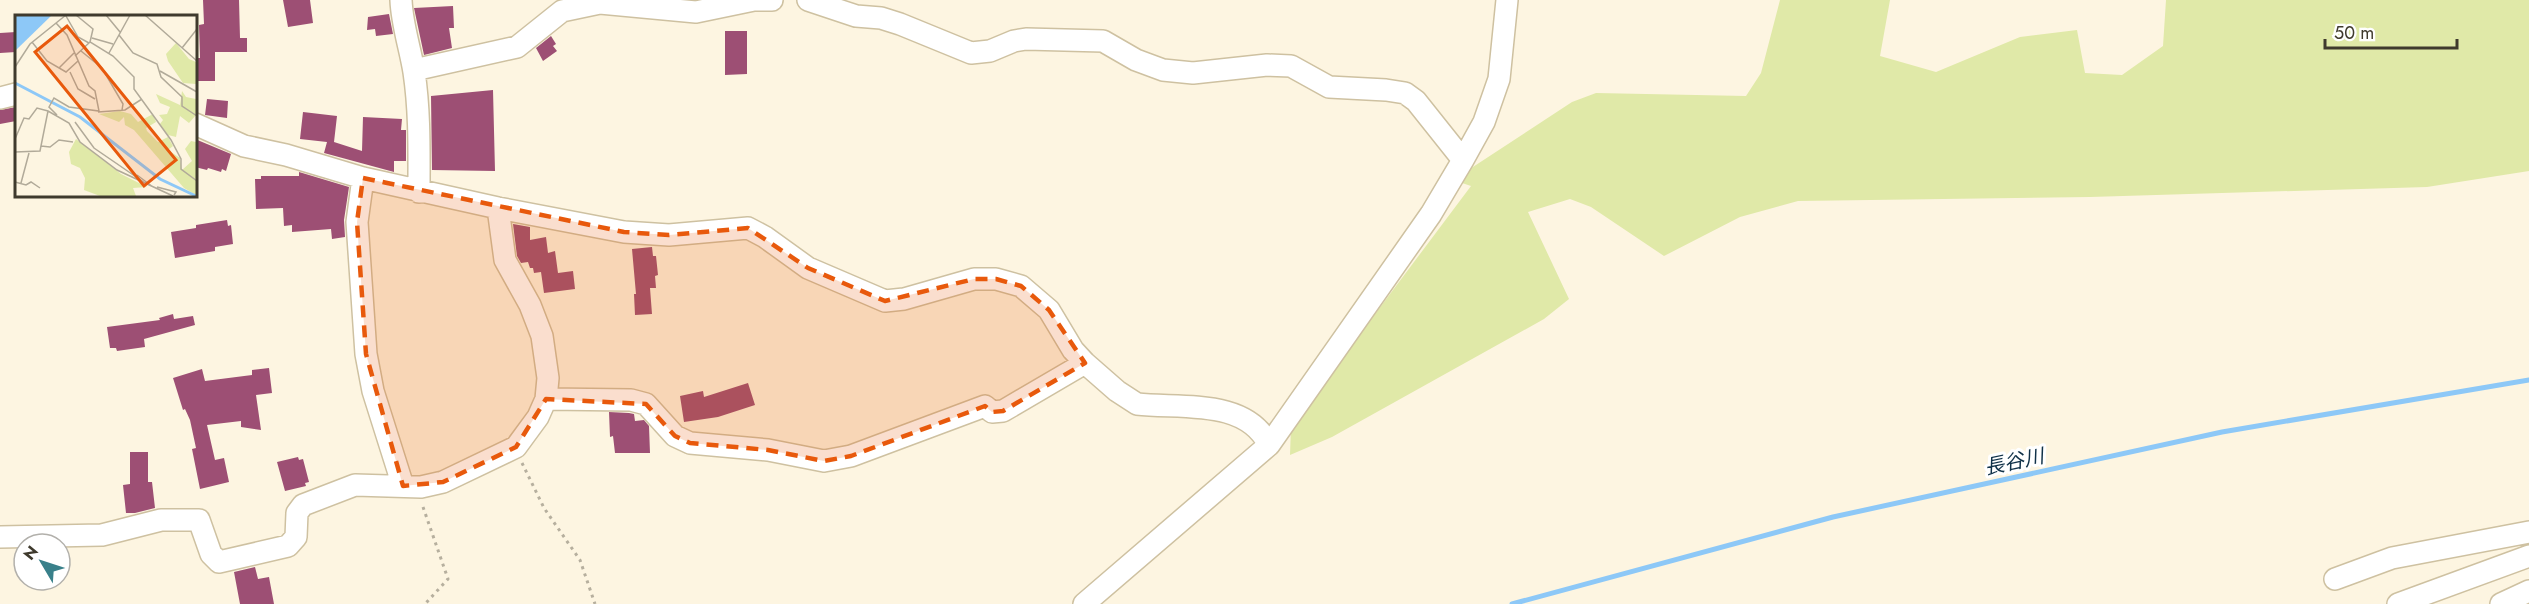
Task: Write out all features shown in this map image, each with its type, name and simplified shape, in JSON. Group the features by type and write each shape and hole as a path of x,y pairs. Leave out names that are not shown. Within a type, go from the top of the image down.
{"street":[{"path":"401,0 402,21 414,70 419,111 419,192"},
{"path":"414,70 517,47 562,11 585,5 600,3 696,12 754,0 772,0"},
{"path":"808,0 856,16 881,18 900,24 971,53 990,51 1014,41 1026,39 1103,41 1136,60 1163,70 1193,74 1267,66 1291,66 1329,87 1405,93 1416,101 1463,160"},
{"path":"1084,604 1269,445 1431,214 1484,122 1499,78 1507,0"},
{"path":"0,98 15,94"},
{"path":"196,124 244,146 286,155 363,178 419,192 624,232 669,235 748,228 765,237 808,268 885,301 904,299 974,279 996,279 1021,286 1049,310 1073,350 1085,363 1117,391 1137,404 1207,408 1235,414 1262,430 1269,445"},
{"path":"363,178 357,222 366,354 373,391 412,487"},
{"path":"0,537 102,535 161,520 199,520 211,554 219,562 288,546 296,537 297,513 303,505 355,485 412,487 443,482 516,447 538,417 546,399 548,378 542,336 530,305 505,260 498,208"},
{"path":"546,399 631,400 646,404 675,436 690,443 768,450 824,461 851,456 985,406 992,412 1003,411 1085,363"},
{"path":"2335,579 2392,558 2529,532"},
{"path":"2398,604 2529,556"},
{"path":"2501,604 2529,591"}],"path":[{"path":"516,447 544,508 580,560 595,604"},
{"path":"412,487 425,515 448,579 425,604"}],"highlighted area":[{"path":"363,178 624,232 669,235 748,228 808,268 885,301 974,279 996,279 1021,286 1049,310 1085,363 1003,411 992,412 985,406 851,456 824,461 768,450 690,443 675,436 646,404 546,399 516,447 443,482 403,486 366,354 357,222"}],"green space":[{"path":"1780,0 1890,0 1880,56 1936,72 2020,37 2077,30 2085,73 2122,75 2163,46 2166,0 2529,0 2529,171 2427,187 2090,197 1798,201 1740,217 1664,256 1591,207 1570,199 1528,212 1569,299 1544,319 1332,437 1290,455 1291,426 1471,186 1453,180 1572,102 1596,93 1746,96 1761,73"}],"building":[{"path":"203,0 239,0 240,38 247,38 247,52 215,52 215,81 196,81 196,58 200,58 199,25 204,24"},
{"path":"283,0 310,0 313,23 288,27"},
{"path":"453,6 454,28 449,28 452,48 424,55 414,8"},
{"path":"389,14 393,34 376,36 375,29 367,30 368,17"},
{"path":"725,31 747,31 747,74 725,75"},
{"path":"15,32 15,52 0,53 0,33"},
{"path":"551,36 556,44 553,46 557,51 543,61 536,48"},
{"path":"493,90 495,171 432,170 431,96"},
{"path":"207,99 228,101 227,118 205,115"},
{"path":"15,107 15,121 0,124 0,110"},
{"path":"303,112 337,116 334,142 362,151 363,117 402,119 401,130 406,130 406,161 394,161 394,172 324,153 327,142 300,139"},
{"path":"196,139 231,154 226,171 222,169 221,172 208,168 207,170 196,167"},
{"path":"299,172 349,187 344,220 345,237 332,239 331,229 292,232 292,225 284,226 283,208 256,209 255,179 261,179 261,176 299,176"},
{"path":"227,220 228,226 231,225 233,244 215,247 215,251 175,258 171,232"},
{"path":"513,224 530,227 530,240 546,237 548,253 555,251 558,273 573,271 575,289 544,293 541,272 534,273 528,262 521,263 517,256"},
{"path":"652,247 653,256 656,256 658,275 655,276 656,288 650,288 652,314 635,315 634,294 636,294 632,249"},
{"path":"173,314 174,319 193,316 195,325 144,339 145,347 117,351 116,348 110,348 107,327 160,320 159,318"},
{"path":"269,368 272,393 256,395 261,430 241,427 241,421 207,425 215,460 224,458 229,482 200,489 192,449 196,448 190,420 185,409 183,410 173,378 202,369 205,381 252,375 252,370"},
{"path":"748,383 755,405 718,417 684,422 680,396 703,391 704,397"},
{"path":"609,412 634,414 635,421 644,420 649,426 650,453 615,453 613,436 610,437"},
{"path":"130,452 148,452 148,482 152,482 155,508 126,513 123,485 130,484"},
{"path":"298,457 299,460 303,459 309,482 305,483 306,486 285,491 277,462"},
{"path":"255,567 258,579 269,577 274,604 240,604 234,572"}],"waterway":[{"name":"長谷川","path":"1512,604 1833,517 2222,432 2529,380"}]}
